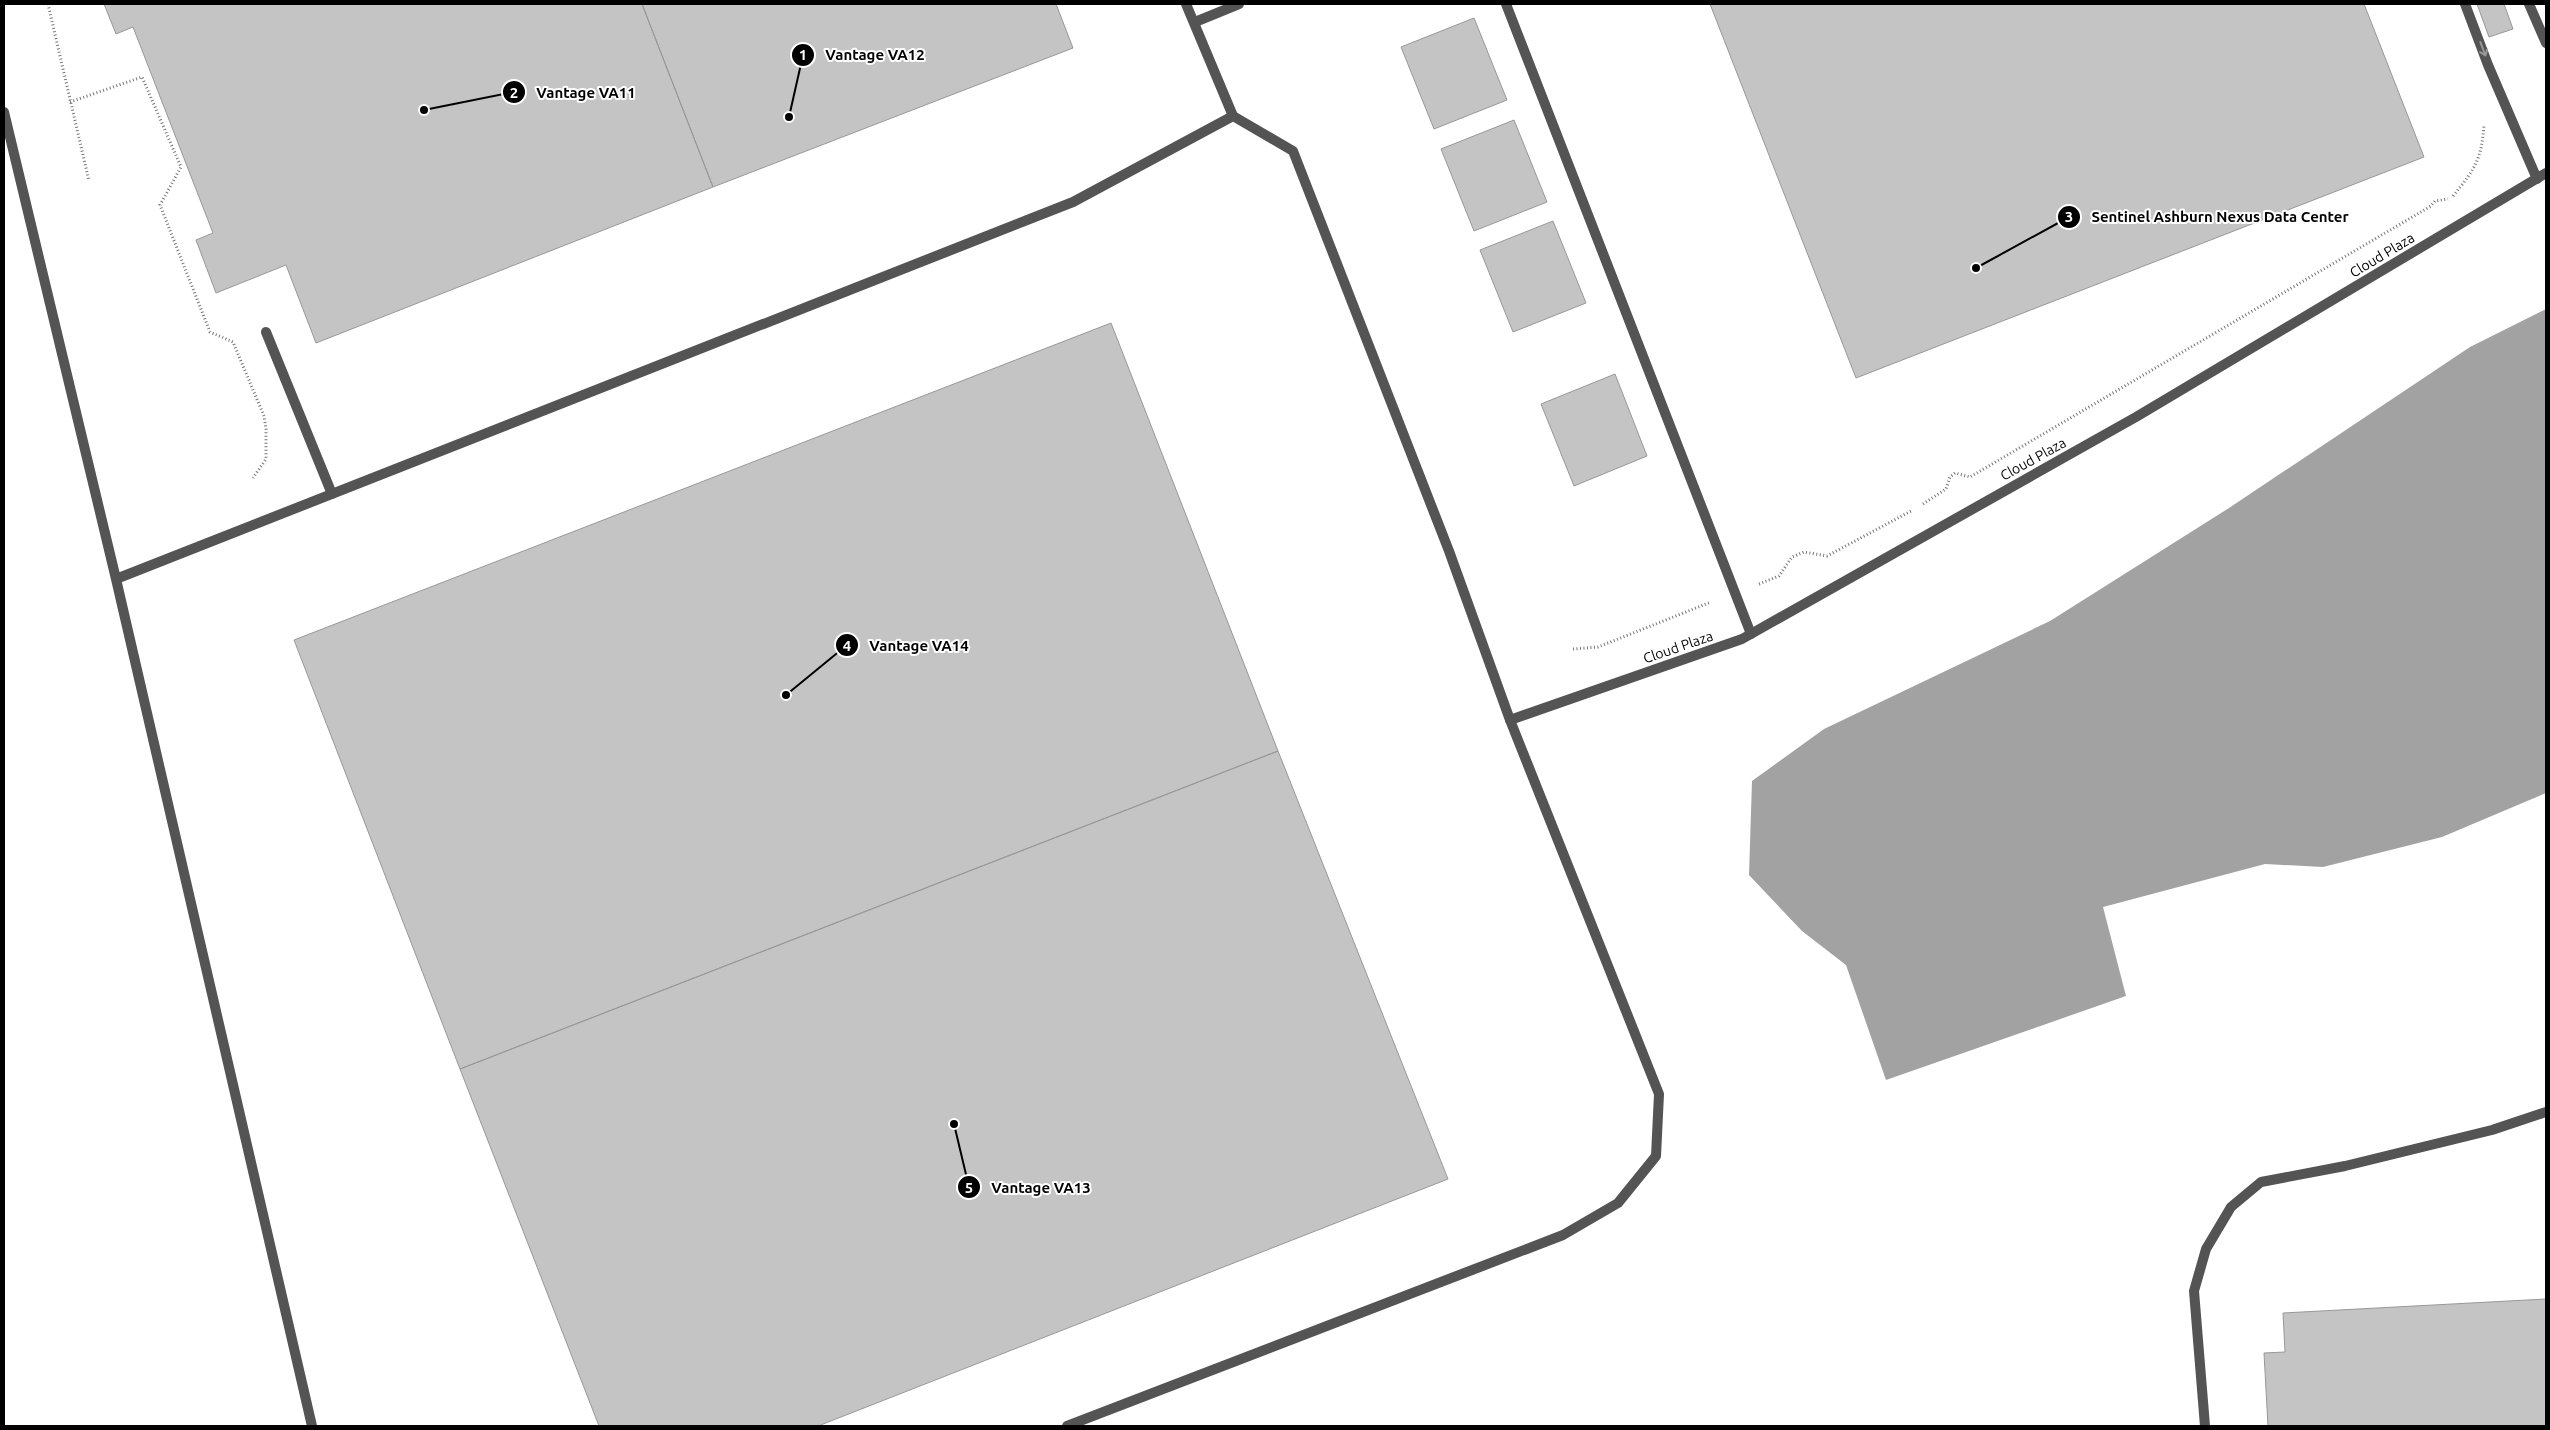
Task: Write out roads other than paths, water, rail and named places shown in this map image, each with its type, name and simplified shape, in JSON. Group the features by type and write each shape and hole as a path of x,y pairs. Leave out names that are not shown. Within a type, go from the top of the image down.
{"street":[{"path":"1067,1426 1563,1235 1618,1203 1656,1156 1659,1094 1510,720 1449,551 1293,151 1233,116 1186,4"},
{"path":"1195,22 1239,4"},
{"path":"1506,4 1751,634"},
{"path":"2465,4 2488,65 2537,179"},
{"path":"2529,4 2546,43"},
{"path":"4,112 116,579 312,1426"},
{"path":"116,579 1073,202 1233,116"},
{"name":"Cloud Plaza","path":"1510,720 1751,634 2136,417 2546,174"},
{"path":"266,332 332,494"},
{"path":"2205,1426 2194,1291 2206,1249 2231,1207 2261,1182 2346,1166 2492,1130 2546,1112"}],"place":[{"name":"Vantage VA11","path":"424,110"},
{"name":"Vantage VA12","path":"789,117"},
{"name":"Sentinel Ashburn Nexus Data Center","path":"1976,268"},
{"name":"Vantage VA14","path":"786,695"},
{"name":"Vantage VA13","path":"954,1124"}]}
